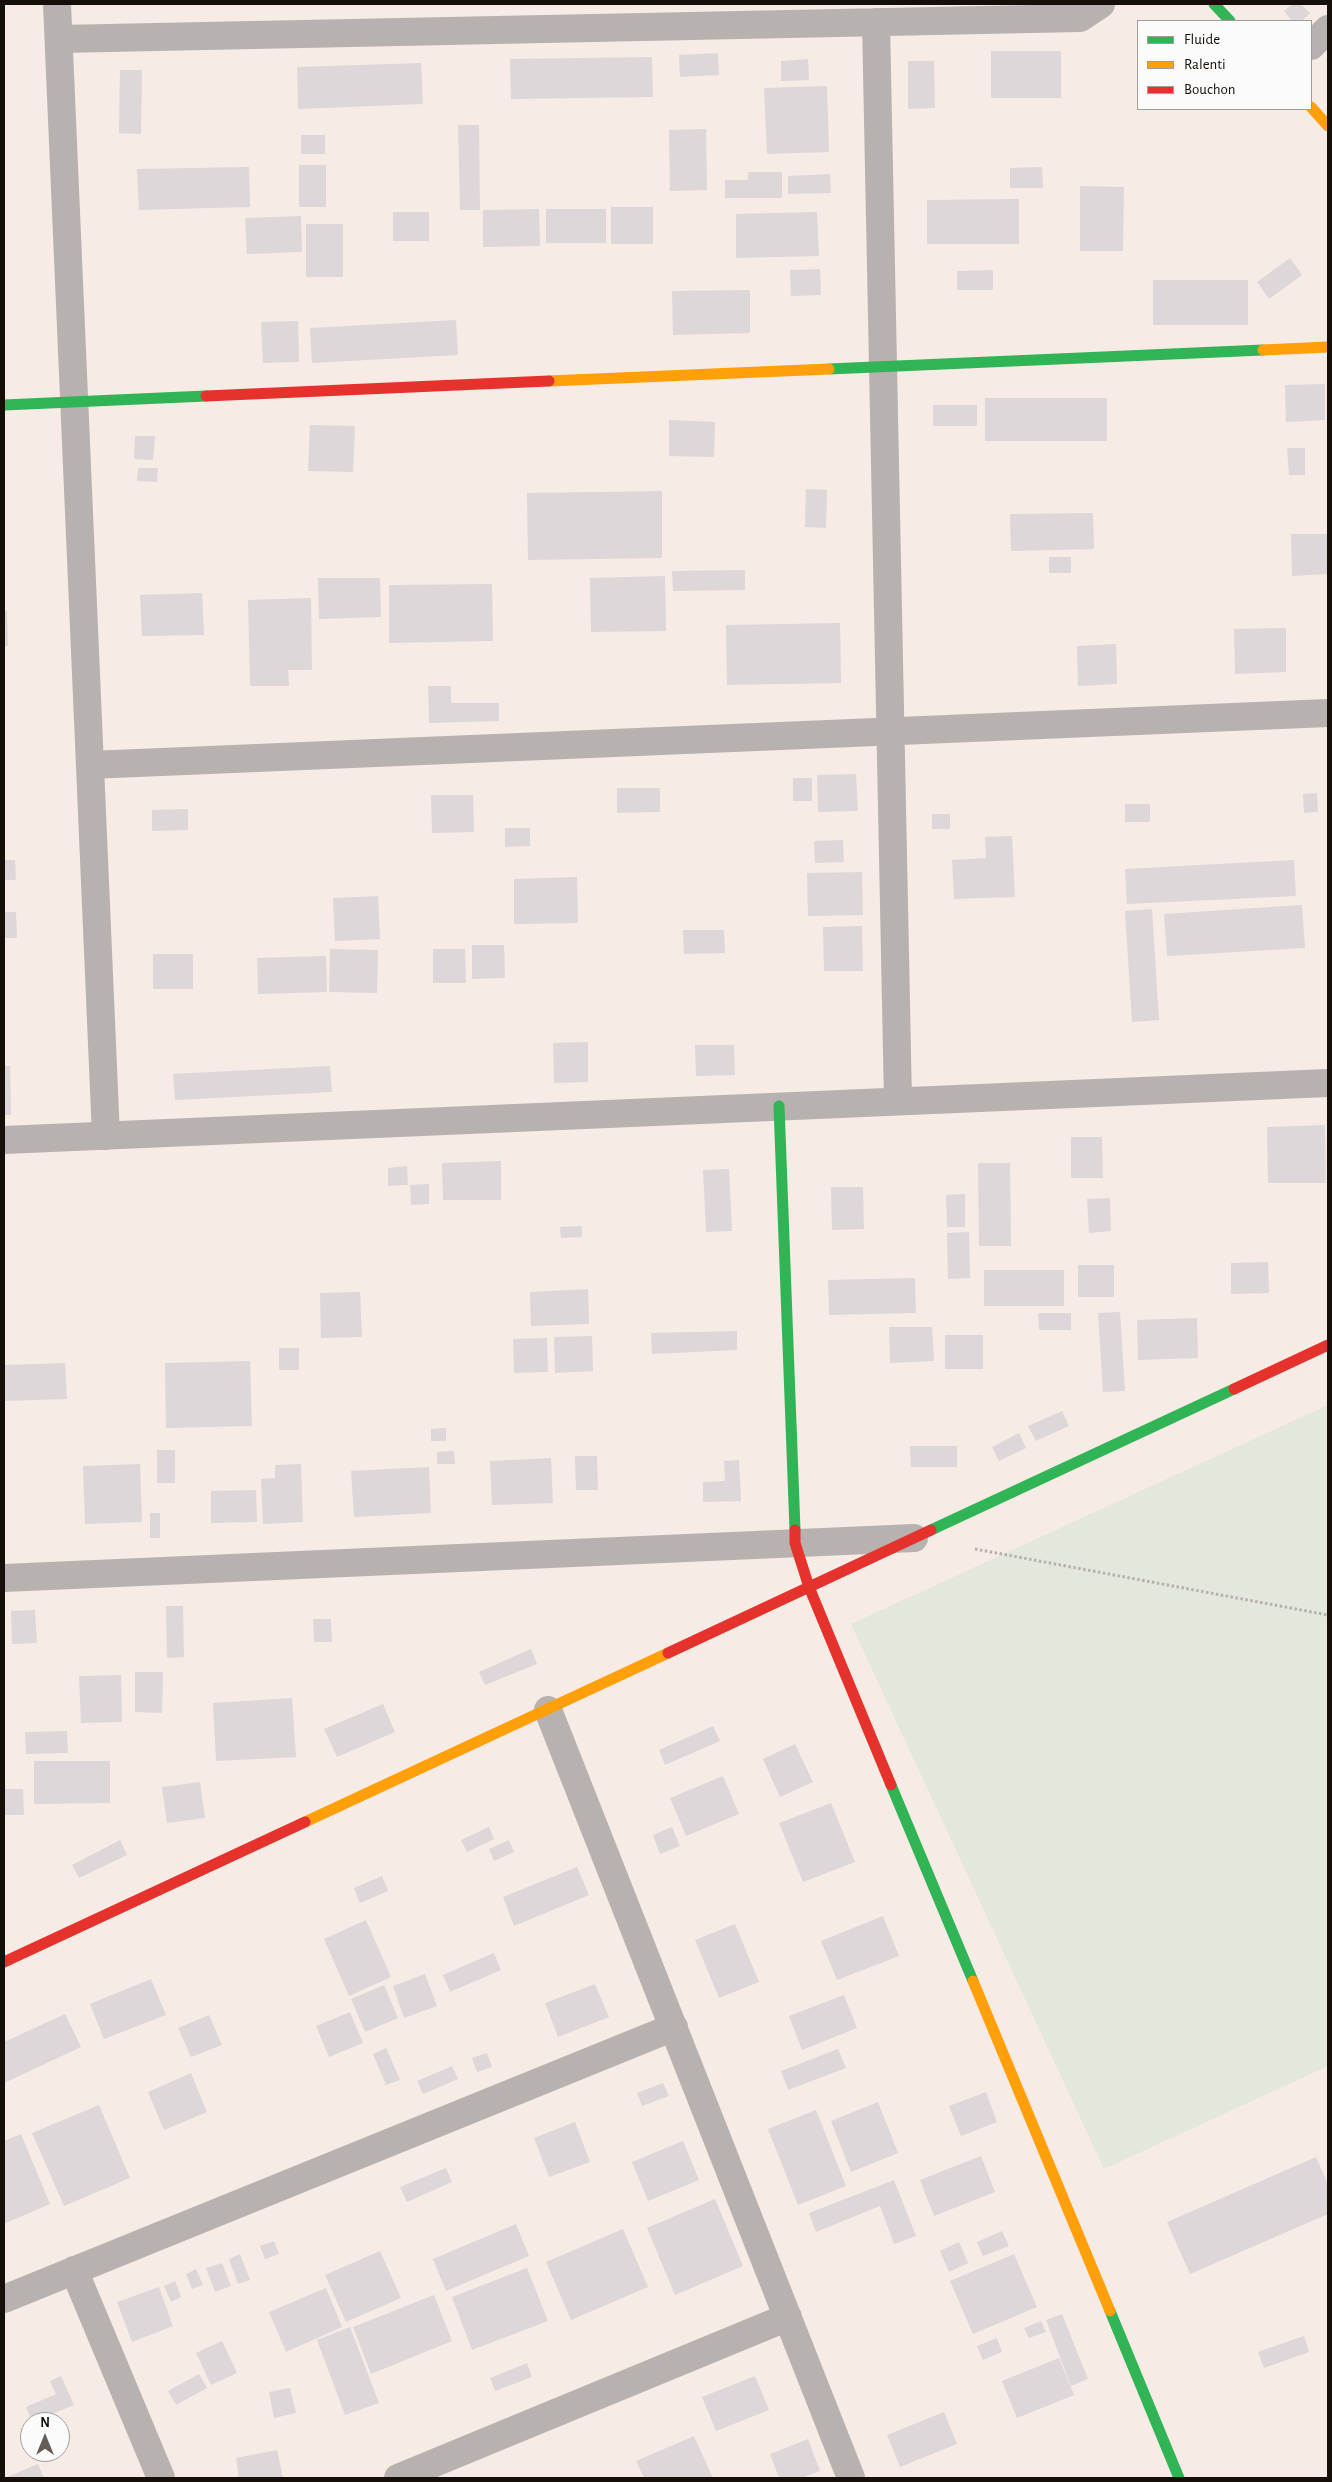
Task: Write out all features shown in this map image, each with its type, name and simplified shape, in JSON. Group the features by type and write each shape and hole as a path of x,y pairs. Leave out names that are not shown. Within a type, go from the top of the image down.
{"street":[{"path":"57,4 106,1136"},
{"path":"59,39 1080,18 1101,4"},
{"path":"1214,4 1229,20"},
{"path":"876,22 898,1101"},
{"path":"1312,45 1328,29"},
{"path":"1312,108 1328,126"},
{"path":"4,405 1328,347"},
{"path":"90,765 1328,713"},
{"path":"4,1140 1328,1083"},
{"path":"779,1106 795,1543 810,1587 1179,2478"},
{"path":"4,1962 1328,1346"},
{"path":"4,1578 916,1538"},
{"path":"548,1710 851,2478"},
{"path":"4,2299 674,2027"},
{"path":"74,2270 161,2478"},
{"path":"398,2478 788,2318"}],"path":[{"path":"916,1538 1328,1615"}],"shaded area":[{"path":"1328,1405 1328,2066 1104,2169 851,1624"}],"building":[{"path":"1292,4 1301,4 1310,13 1303,20 1291,20 1284,11"},
{"path":"991,51 1061,51 1061,98 991,98"},
{"path":"718,53 719,75 680,77 679,55"},
{"path":"652,57 653,97 511,99 510,59"},
{"path":"808,59 809,80 781,81 781,61"},
{"path":"908,61 934,61 935,108 908,109"},
{"path":"421,63 423,104 298,109 297,67"},
{"path":"120,70 142,70 141,134 119,133"},
{"path":"827,86 829,152 767,154 764,88"},
{"path":"458,125 479,125 480,210 460,210"},
{"path":"706,129 707,190 670,191 669,130"},
{"path":"301,135 325,135 325,154 301,154"},
{"path":"299,165 326,165 326,207 299,207"},
{"path":"249,167 250,207 139,210 137,169"},
{"path":"1042,167 1043,188 1010,188 1010,168"},
{"path":"748,172 782,172 782,198 725,198 725,180 748,180"},
{"path":"830,174 831,193 788,194 788,176"},
{"path":"1080,186 1124,187 1123,251 1080,251"},
{"path":"1019,199 1019,244 927,244 927,200"},
{"path":"611,207 653,207 653,244 611,244"},
{"path":"539,209 540,246 483,247 483,210"},
{"path":"546,209 606,209 606,243 546,243"},
{"path":"393,212 429,212 429,241 393,241"},
{"path":"817,212 819,256 736,258 736,214"},
{"path":"301,216 302,252 247,254 245,218"},
{"path":"306,224 343,224 343,277 306,277"},
{"path":"1290,258 1302,275 1269,299 1257,282"},
{"path":"820,269 821,295 791,296 790,270"},
{"path":"993,270 993,290 957,290 957,271"},
{"path":"1153,280 1248,280 1248,325 1153,325"},
{"path":"750,290 750,333 673,335 672,291"},
{"path":"456,320 458,355 312,363 310,328"},
{"path":"298,321 299,362 263,363 261,322"},
{"path":"1325,384 1325,420 1286,422 1285,385"},
{"path":"985,398 1107,398 1107,441 985,441"},
{"path":"933,405 977,405 977,426 933,426"},
{"path":"669,420 715,422 714,457 669,456"},
{"path":"310,425 355,426 353,472 308,471"},
{"path":"135,436 155,436 153,460 134,459"},
{"path":"1287,448 1305,448 1305,475 1289,475"},
{"path":"138,468 158,468 157,482 137,481"},
{"path":"806,489 827,490 826,528 805,527"},
{"path":"662,491 662,558 528,560 527,493"},
{"path":"1093,513 1094,549 1011,551 1010,514"},
{"path":"1291,534 1328,534 1328,574 1292,576"},
{"path":"1049,557 1071,557 1071,573 1049,573"},
{"path":"745,570 745,590 673,591 672,571"},
{"path":"665,576 666,631 591,632 590,578"},
{"path":"318,578 380,578 381,617 319,619"},
{"path":"492,584 493,641 389,643 389,585"},
{"path":"202,593 204,635 142,636 140,595"},
{"path":"311,598 312,670 288,670 289,686 250,686 248,600"},
{"path":"4,611 7,611 8,646 4,646"},
{"path":"840,623 841,683 727,685 726,625"},
{"path":"1286,628 1286,672 1235,674 1234,629"},
{"path":"1116,644 1117,684 1078,686 1077,646"},
{"path":"428,686 451,686 451,703 499,703 499,721 429,723"},
{"path":"856,774 858,811 818,812 817,775"},
{"path":"793,778 812,778 812,801 793,801"},
{"path":"617,788 660,788 660,812 617,813"},
{"path":"1317,793 1318,812 1304,813 1303,794"},
{"path":"431,795 473,795 474,832 432,833"},
{"path":"1125,804 1150,804 1150,822 1125,822"},
{"path":"188,809 188,830 152,831 152,810"},
{"path":"932,814 950,814 950,829 932,829"},
{"path":"505,828 530,828 530,846 505,847"},
{"path":"1012,836 1015,897 954,899 952,860 986,858 985,837"},
{"path":"843,840 844,862 815,863 814,841"},
{"path":"4,860 15,860 16,880 4,880"},
{"path":"1294,860 1296,896 1127,904 1125,869"},
{"path":"862,872 863,915 808,916 807,873"},
{"path":"577,877 578,923 514,924 514,879"},
{"path":"378,896 380,939 335,941 333,898"},
{"path":"1302,905 1305,948 1167,956 1164,914"},
{"path":"1152,909 1159,1020 1132,1022 1125,911"},
{"path":"4,912 16,912 17,938 4,938"},
{"path":"862,926 863,971 824,971 823,927"},
{"path":"683,930 724,930 725,953 684,954"},
{"path":"472,945 504,945 505,978 472,979"},
{"path":"330,949 378,950 377,993 329,992"},
{"path":"433,949 465,949 466,983 433,983"},
{"path":"153,954 193,954 193,989 153,989"},
{"path":"326,956 327,992 258,994 257,958"},
{"path":"588,1042 588,1082 554,1083 553,1043"},
{"path":"695,1045 734,1045 735,1075 696,1076"},
{"path":"4,1066 10,1066 11,1115 4,1115"},
{"path":"330,1066 332,1092 175,1100 173,1074"},
{"path":"1325,1125 1326,1183 1268,1183 1267,1127"},
{"path":"1071,1137 1102,1137 1103,1178 1071,1178"},
{"path":"501,1161 501,1200 443,1200 442,1163"},
{"path":"978,1163 1010,1163 1011,1246 979,1246"},
{"path":"407,1166 408,1185 388,1186 388,1168"},
{"path":"729,1169 732,1231 706,1232 703,1170"},
{"path":"429,1184 429,1204 411,1205 410,1185"},
{"path":"831,1187 863,1187 864,1229 832,1230"},
{"path":"965,1194 965,1227 947,1227 946,1195"},
{"path":"1110,1198 1111,1231 1089,1233 1087,1199"},
{"path":"582,1226 582,1237 561,1238 560,1227"},
{"path":"969,1232 970,1278 948,1279 947,1233"},
{"path":"1268,1262 1269,1293 1231,1294 1231,1263"},
{"path":"1078,1265 1114,1265 1114,1297 1078,1297"},
{"path":"984,1270 1064,1270 1064,1306 984,1306"},
{"path":"915,1278 916,1313 829,1315 828,1280"},
{"path":"588,1289 589,1324 531,1326 530,1292"},
{"path":"360,1292 362,1337 321,1338 320,1293"},
{"path":"1120,1312 1125,1391 1103,1392 1098,1313"},
{"path":"1038,1313 1071,1313 1071,1330 1039,1330"},
{"path":"1197,1318 1198,1358 1138,1360 1137,1320"},
{"path":"889,1327 932,1327 934,1361 890,1363"},
{"path":"737,1331 737,1350 652,1354 651,1333"},
{"path":"945,1335 983,1335 983,1369 945,1369"},
{"path":"592,1336 593,1371 555,1373 554,1337"},
{"path":"547,1338 548,1372 514,1373 513,1339"},
{"path":"279,1348 299,1348 299,1370 279,1370"},
{"path":"250,1361 252,1426 166,1428 165,1363"},
{"path":"65,1363 67,1399 4,1401 4,1365"},
{"path":"1062,1411 1069,1426 1036,1441 1028,1426"},
{"path":"446,1428 446,1441 431,1441 431,1429"},
{"path":"1019,1433 1026,1448 999,1461 992,1447"},
{"path":"910,1446 957,1446 957,1467 911,1467"},
{"path":"157,1450 175,1450 175,1483 157,1483"},
{"path":"454,1451 455,1464 437,1464 437,1452"},
{"path":"575,1456 597,1456 598,1490 576,1490"},
{"path":"551,1458 553,1503 492,1505 490,1461"},
{"path":"739,1460 741,1501 703,1502 703,1482 725,1481 724,1461"},
{"path":"140,1464 142,1522 85,1524 83,1466"},
{"path":"301,1464 303,1522 263,1524 261,1479 275,1478 275,1465"},
{"path":"429,1467 431,1513 354,1517 351,1471"},
{"path":"256,1490 257,1522 211,1523 211,1491"},
{"path":"150,1513 160,1513 160,1538 150,1538"},
{"path":"166,1606 183,1606 184,1657 167,1658"},
{"path":"35,1610 37,1643 12,1644 11,1611"},
{"path":"313,1619 331,1619 332,1642 314,1642"},
{"path":"531,1649 537,1664 485,1685 479,1672"},
{"path":"135,1672 163,1672 162,1713 135,1712"},
{"path":"121,1675 122,1722 81,1723 79,1676"},
{"path":"292,1698 296,1757 216,1761 213,1703"},
{"path":"383,1704 395,1732 337,1757 324,1729"},
{"path":"713,1726 720,1741 665,1765 659,1750"},
{"path":"67,1731 68,1753 26,1754 25,1732"},
{"path":"795,1744 813,1782 780,1797 763,1759"},
{"path":"34,1761 110,1761 110,1803 34,1804"},
{"path":"723,1776 739,1814 686,1836 670,1798"},
{"path":"200,1782 205,1818 167,1823 162,1787"},
{"path":"4,1789 23,1789 24,1815 4,1815"},
{"path":"831,1803 855,1862 803,1882 779,1823"},
{"path":"489,1827 494,1839 467,1852 461,1840"},
{"path":"672,1827 680,1846 660,1854 653,1835"},
{"path":"120,1840 127,1855 79,1878 72,1865"},
{"path":"509,1840 514,1852 494,1861 489,1849"},
{"path":"577,1867 589,1895 514,1926 503,1897"},
{"path":"382,1876 388,1891 360,1903 354,1888"},
{"path":"883,1916 899,1956 837,1980 821,1941"},
{"path":"366,1920 391,1977 349,1996 324,1939"},
{"path":"735,1924 759,1982 719,1998 695,1940"},
{"path":"494,1953 501,1970 450,1992 443,1975"},
{"path":"425,1974 437,2006 404,2018 393,1986"},
{"path":"151,1979 166,2015 104,2039 90,2004"},
{"path":"595,1984 609,2017 558,2037 545,2003"},
{"path":"384,1985 398,2018 365,2032 351,1999"},
{"path":"844,1995 857,2028 802,2050 789,2016"},
{"path":"350,2012 363,2043 329,2057 316,2026"},
{"path":"65,2014 81,2047 4,2083 4,2042"},
{"path":"209,2015 222,2045 191,2057 178,2028"},
{"path":"386,2048 400,2080 386,2085 373,2054"},
{"path":"838,2049 846,2068 788,2090 781,2071"},
{"path":"487,2053 492,2067 477,2072 472,2058"},
{"path":"452,2066 458,2079 423,2094 417,2081"},
{"path":"191,2073 207,2112 164,2130 148,2092"},
{"path":"663,2083 669,2096 642,2106 637,2093"},
{"path":"986,2092 997,2122 961,2136 949,2106"},
{"path":"878,2102 898,2153 851,2172 831,2121"},
{"path":"99,2105 130,2178 64,2206 32,2133"},
{"path":"816,2110 846,2186 798,2205 768,2129"},
{"path":"575,2122 590,2162 549,2177 534,2138"},
{"path":"21,2134 50,2204 4,2224 4,2141"},
{"path":"683,2141 699,2180 648,2201 632,2162"},
{"path":"981,2156 995,2192 934,2216 920,2180"},
{"path":"1316,2157 1328,2184 1328,2214 1190,2274 1167,2222"},
{"path":"446,2168 452,2182 407,2202 400,2187"},
{"path":"894,2180 916,2236 894,2244 880,2206 816,2232 809,2213"},
{"path":"715,2199 743,2266 675,2295 647,2228"},
{"path":"516,2224 529,2256 446,2291 433,2259"},
{"path":"623,2229 648,2287 571,2320 546,2262"},
{"path":"1002,2231 1009,2246 983,2256 977,2242"},
{"path":"274,2241 279,2254 265,2259 260,2246"},
{"path":"959,2242 968,2263 949,2272 940,2251"},
{"path":"380,2251 401,2298 346,2322 325,2275"},
{"path":"240,2254 250,2280 238,2284 229,2259"},
{"path":"1014,2254 1037,2307 973,2334 950,2281"},
{"path":"222,2263 231,2286 215,2292 206,2268"},
{"path":"527,2268 548,2321 472,2350 452,2297"},
{"path":"196,2269 203,2285 192,2289 186,2274"},
{"path":"175,2281 181,2297 171,2302 164,2286"},
{"path":"159,2287 173,2326 132,2342 117,2302"},
{"path":"326,2288 342,2327 286,2352 269,2312"},
{"path":"434,2295 452,2341 371,2374 353,2327"},
{"path":"1062,2314 1088,2379 1071,2386 1046,2320"},
{"path":"1041,2321 1046,2332 1029,2338 1024,2328"},
{"path":"350,2327 379,2403 345,2415 317,2340"},
{"path":"1304,2336 1309,2352 1264,2368 1258,2352"},
{"path":"997,2338 1002,2352 983,2360 977,2346"},
{"path":"222,2341 237,2373 211,2385 196,2353"},
{"path":"1059,2358 1074,2395 1017,2418 1002,2381"},
{"path":"527,2363 532,2377 495,2391 490,2378"},
{"path":"199,2374 207,2388 176,2405 168,2391"},
{"path":"61,2376 74,2405 57,2412 28,2412 26,2407 56,2394 50,2381"},
{"path":"755,2376 769,2410 716,2431 702,2397"},
{"path":"290,2388 296,2413 274,2418 269,2392"},
{"path":"944,2412 957,2444 900,2467 887,2435"},
{"path":"694,2436 713,2478 644,2478 636,2461"},
{"path":"808,2439 820,2471 802,2478 779,2478 770,2454"},
{"path":"277,2450 283,2478 239,2478 236,2458"},
{"path":"38,2464 44,2478 5,2478"}],"traffic: fast":[{"path":"1214,4 1229,20"},
{"path":"829,369 1263,350"},
{"path":"4,405 206,396"},
{"path":"779,1106 795,1530"},
{"path":"931,1530 1234,1389"},
{"path":"891,1785 973,1981"},
{"path":"1110,2311 1179,2478"}],"traffic: slow":[{"path":"1312,108 1328,126"},
{"path":"1263,350 1328,347"},
{"path":"549,381 829,369"},
{"path":"305,1822 668,1653"},
{"path":"973,1981 1110,2311"}],"traffic: jam":[{"path":"206,396 549,381"},
{"path":"1234,1389 1328,1345"},
{"path":"795,1530 795,1543 809,1587 891,1785"},
{"path":"668,1653 931,1530"},
{"path":"4,1962 305,1822"}]}
